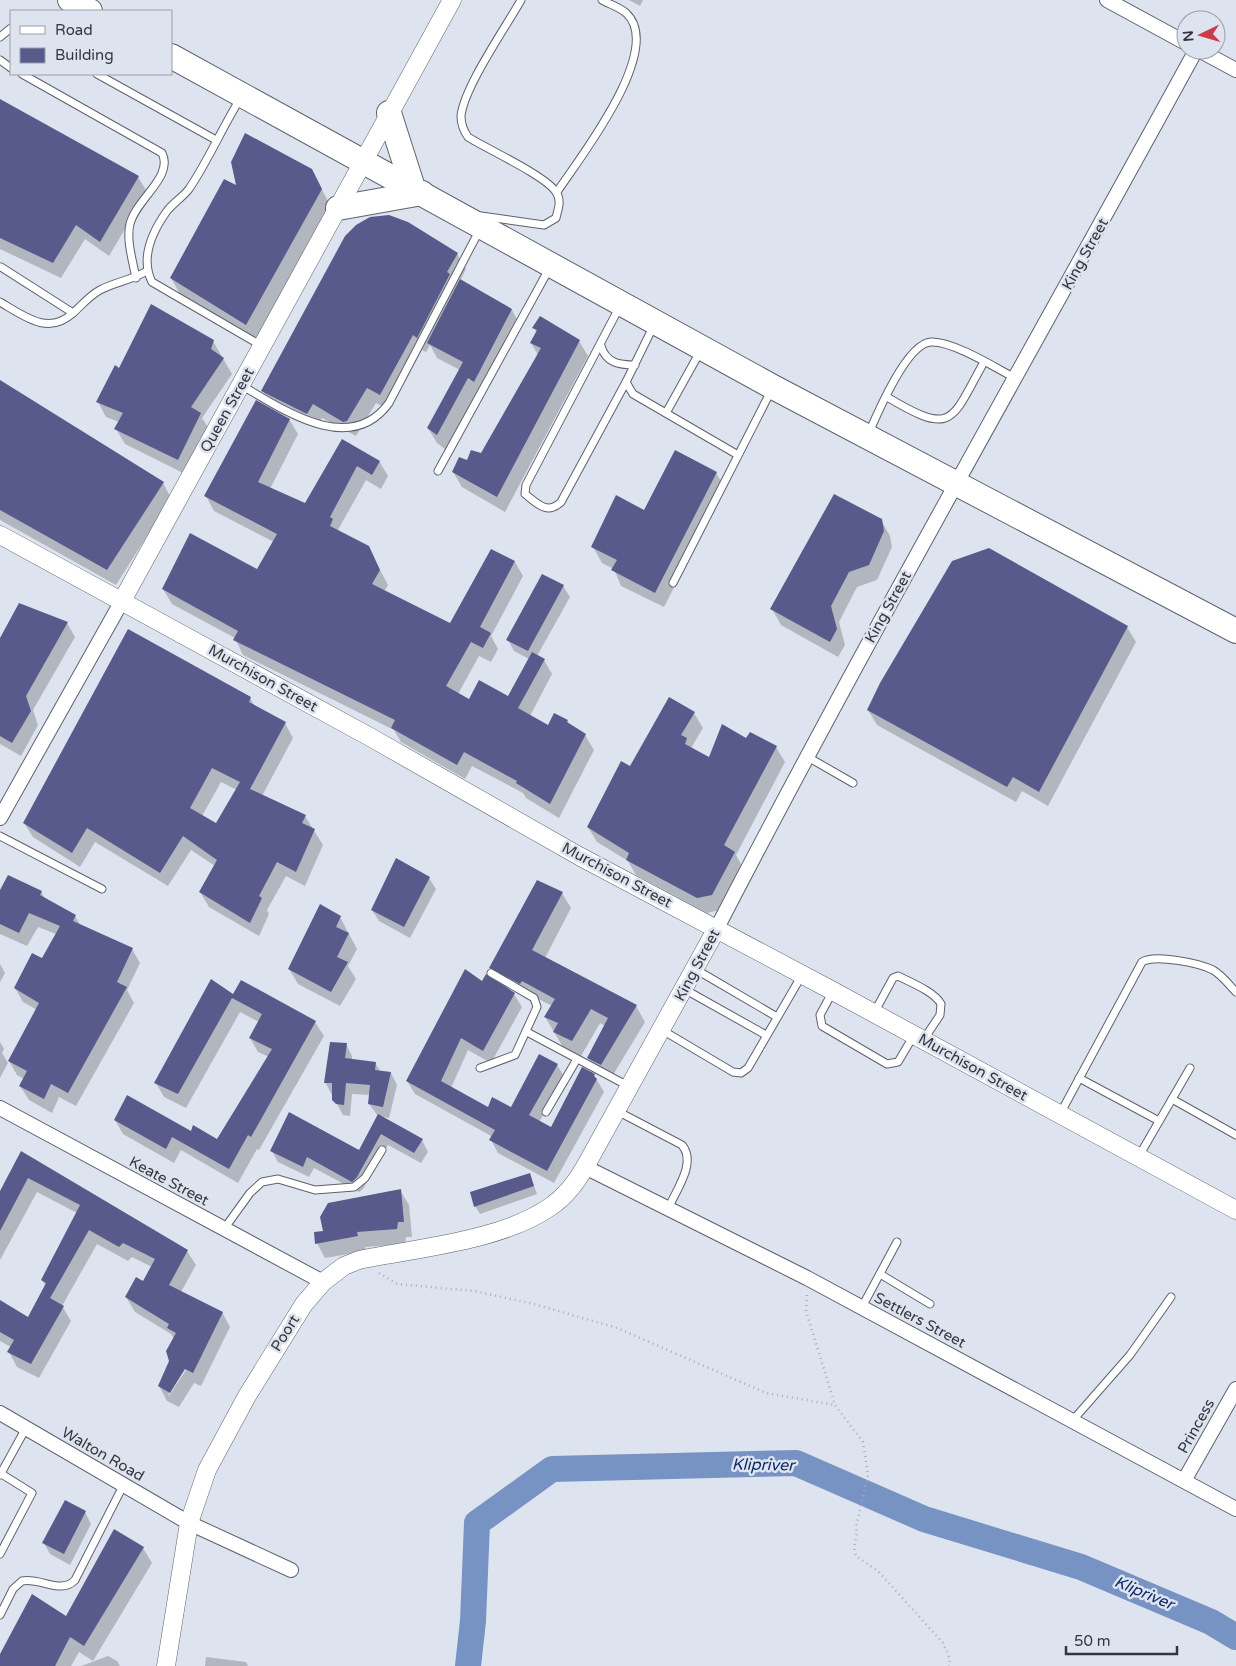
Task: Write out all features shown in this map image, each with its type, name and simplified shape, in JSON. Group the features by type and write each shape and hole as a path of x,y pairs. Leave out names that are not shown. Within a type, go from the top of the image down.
{"highway":[{"path":"70,0 88,10"},
{"path":"172,57 773,387 1236,631"},
{"path":"390,113 418,191"},
{"path":"338,208 418,191"}],"street":[{"name":"Queen Street","path":"0,818 122,601 452,0"},
{"path":"1107,0 1176,38"},
{"name":"King Street","path":"585,1168 717,928 806,756 1191,60"},
{"path":"1216,60 1236,70"},
{"name":"Murchison Street","path":"0,535 370,736 580,856 919,1037 1236,1210"},
{"name":"Keate Street","path":"0,1108 323,1282"},
{"name":"Settlers Street","path":"585,1168 807,1278 1236,1509"},
{"name":"Poort","path":"166,1666 189,1523 208,1470 247,1396 304,1304 323,1282 344,1266 359,1260 482,1236 520,1223 558,1201 578,1180 585,1168"},
{"name":"Princess","path":"1185,1480 1236,1389"},
{"name":"Walton Road","path":"0,1413 189,1523 291,1570"}],"lane":[{"path":"461,214 544,225 556,218 560,204 556,192 545,180 468,137 462,129 461,117 468,94 521,0"},
{"path":"556,192 606,119 632,67 637,43 635,28 626,13 602,0"},
{"path":"0,38 10,29"},
{"path":"24,75 162,153 165,166 161,178 136,207 129,225 129,240 136,278"},
{"path":"100,75 216,140"},
{"path":"243,95 188,190 168,210 148,248 145,261 152,282 262,346"},
{"path":"240,385 312,424 351,427 380,415 389,403 482,226"},
{"path":"438,470 552,264"},
{"path":"1,267 73,314"},
{"path":"0,302 43,325 54,324 73,314 100,290 136,278 147,271"},
{"path":"621,303 601,346 526,485 525,494 544,508 550,509 561,502 656,322"},
{"path":"867,437 905,363 923,345 932,342 954,348 1016,378"},
{"path":"601,346 603,354 616,363 635,365"},
{"path":"666,413 702,347"},
{"path":"887,397 913,413 935,419 950,418 957,412 984,362"},
{"path":"626,382 638,399 738,455"},
{"path":"673,583 773,387"},
{"path":"806,756 854,783"},
{"path":"0,836 102,889"},
{"path":"1060,1114 1140,965 1146,960 1160,959 1204,967 1219,974 1236,992"},
{"path":"695,969 777,1017"},
{"path":"480,1068 515,1055 537,1007 536,1001 491,973"},
{"path":"662,1030 736,1073 742,1073 748,1068 802,974"},
{"path":"833,991 820,1015 822,1026 888,1064 898,1062 940,1015 941,1004 938,998 898,976 893,978 873,1013"},
{"path":"684,989 766,1035"},
{"path":"527,1032 630,1087"},
{"path":"546,1112 577,1059"},
{"path":"1138,1157 1190,1068"},
{"path":"1079,1078 1159,1121"},
{"path":"1172,1099 1236,1135"},
{"path":"617,1111 682,1145 687,1151 688,1165 668,1209"},
{"path":"224,1229 250,1193 262,1182 278,1179 315,1190 352,1188 362,1181 382,1150"},
{"path":"862,1307 897,1242"},
{"path":"880,1274 930,1304"},
{"path":"1072,1420 1130,1355 1171,1296"},
{"path":"0,1554 32,1493 0,1474 26,1428"},
{"path":"0,1615 13,1589 22,1581 38,1580 62,1586 71,1585 76,1580 124,1484"}],"path":[{"path":"359,1260 397,1284 474,1292 534,1304 617,1328 766,1393 835,1405"},
{"path":"807,1278 806,1311 835,1405 863,1442 868,1475 858,1517 854,1548 856,1556 878,1571 943,1642 950,1659 949,1666"}],"building":[{"path":"0,99 139,176 100,242 76,225 53,263 0,238"},
{"path":"245,133 312,169 322,189 246,325 170,278 224,179 236,185 231,162"},
{"path":"389,215 408,222 458,253 447,272 450,274 417,338 413,335 380,395 367,388 347,421 343,422 313,404 307,414 261,391 345,236 356,225 370,217"},
{"path":"460,279 512,309 474,382 468,378 437,435 427,428 463,362 427,343"},
{"path":"151,304 214,340 211,349 224,358 191,407 201,413 178,460 114,429 123,413 96,402 115,365 119,368"},
{"path":"540,316 580,340 497,497 452,472 459,457 467,460 471,450 481,453 541,348 530,343 537,330 532,328"},
{"path":"0,380 164,482 107,570 0,510"},
{"path":"256,400 290,419 258,482 305,503 342,439 380,461 372,475 357,466 330,517 333,519 330,526 369,546 380,570 372,584 450,623 491,549 515,561 480,627 491,633 483,648 471,642 446,686 469,699 479,680 508,696 532,652 545,659 518,708 548,725 554,713 568,720 567,722 586,734 550,804 516,783 517,781 464,752 457,765 391,728 395,720 233,640 238,631 162,589 190,533 257,569 277,534 204,496"},
{"path":"675,450 717,472 655,593 611,570 617,560 591,547 616,495 644,510"},
{"path":"834,494 882,519 884,531 869,565 849,572 831,606 837,629 830,642 770,609"},
{"path":"989,548 1128,626 1039,792 1013,777 1007,787 867,710 880,683 952,561"},
{"path":"542,574 564,585 528,651 506,640"},
{"path":"19,603 68,622 26,696 31,711 12,743 0,736 0,638"},
{"path":"128,629 251,697 249,702 286,722 250,789 306,815 302,823 315,829 296,872 277,862 259,896 262,898 250,923 199,892 217,860 183,836 160,873 87,828 72,853 23,823","holes":["212,768 240,782 216,823 190,808"]},
{"path":"669,697 695,712 681,735 687,738 685,744 709,757 722,724 746,738 750,732 777,746 724,845 735,852 712,895 697,898 626,860 629,853 587,827 621,761 630,766"},
{"path":"396,858 430,877 404,927 371,910"},
{"path":"8,875 42,891 40,895 76,915 73,921 133,948 117,982 127,987 68,1093 51,1084 44,1099 19,1086 27,1071 8,1061 39,1003 14,988 32,953 42,958 60,926 29,913 19,933 0,924 0,890"},
{"path":"537,880 563,892 532,950 637,1005 601,1065 587,1058 608,1018 591,1009 572,1041 553,1032 558,1023 544,1017 555,999 522,981 520,984 489,968"},
{"path":"320,904 341,916 336,927 349,933 337,957 348,962 331,992 288,969"},
{"path":"465,969 482,981 486,974 515,993 483,1051 461,1038 441,1081 488,1107 492,1097 511,1107 539,1054 558,1064 529,1115 551,1127 582,1067 595,1074 594,1076 597,1079 547,1171 489,1140 495,1130 406,1081"},
{"path":"211,979 233,994 241,980 316,1021 251,1137 248,1135 229,1169 172,1137 166,1149 114,1120 127,1095 191,1131 193,1125 217,1139 272,1049 249,1038 262,1014 232,998 178,1094 154,1083"},
{"path":"330,1042 347,1043 345,1058 376,1062 375,1070 391,1072 383,1107 368,1104 370,1085 346,1083 344,1105 336,1104 332,1100 332,1083 324,1083"},
{"path":"289,1112 359,1150 378,1114 423,1139 414,1153 381,1134 357,1177 352,1182 307,1157 303,1167 270,1151"},
{"path":"21,1151 188,1250 169,1285 223,1312 193,1373 185,1369 170,1393 158,1386 169,1361 166,1351 176,1333 167,1328 169,1324 125,1297 136,1277 143,1281 155,1259 123,1243 119,1247 89,1230 50,1298 64,1306 31,1364 7,1352 14,1340 0,1332 0,1300 28,1317 46,1283 41,1280 80,1205 28,1178 0,1231 0,1191"},
{"path":"530,1173 534,1186 474,1207 470,1192"},
{"path":"401,1189 404,1222 398,1222 397,1229 357,1232 358,1236 315,1244 314,1232 323,1231 320,1217 328,1203"},
{"path":"65,1500 86,1511 64,1554 42,1543"},
{"path":"114,1529 144,1547 84,1646 70,1637 55,1666 0,1666 0,1654 32,1594 66,1616"}],"waterway":[{"name":"Klipriver","path":"468,1666 473,1621 477,1523 552,1469 796,1463 924,1519 1081,1567 1211,1622 1236,1637"}]}
